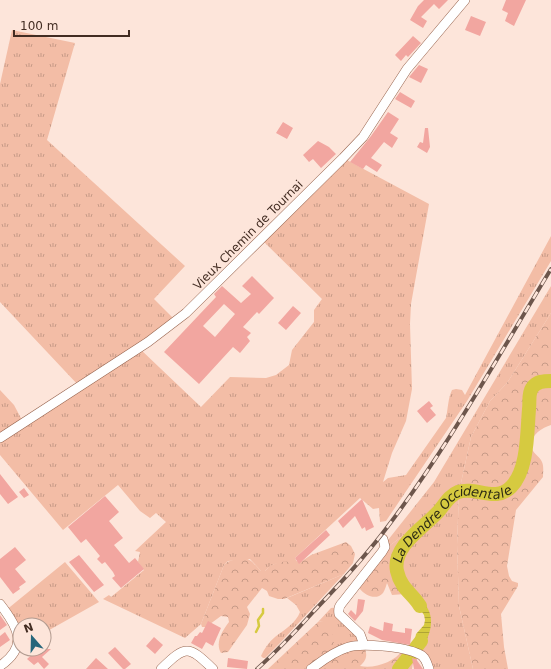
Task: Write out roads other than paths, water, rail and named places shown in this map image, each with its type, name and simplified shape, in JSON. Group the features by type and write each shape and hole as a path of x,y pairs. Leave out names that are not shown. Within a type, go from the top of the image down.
{"street":[{"name":"Vieux Chemin de Tournai","path":"0,438 148,342 186,313 363,137 407,69 465,0"},
{"path":"364,645 360,634 339,614 338,611 339,607 382,552 385,547 383,539"},
{"path":"0,604 14,624 18,637 18,642 14,653 3,664 13,669"},
{"path":"312,669 333,653 347,647 364,645 419,654 425,659 429,669"},
{"path":"161,669 179,652 187,650 196,653 213,669"}],"waterway":[{"name":"La Dendre Occidentale","path":"420,606 401,582 397,571 399,554 410,539 449,499 458,492 472,491 498,494 505,492 511,487 517,480 524,461 531,390 538,383 543,381 551,381"},
{"path":"256,632 259,626 258,620 263,613 263,609"},
{"name":"La Dendre Occidentale","path":"399,669 421,641"}],"railway":[{"path":"257,669 349,573 382,534 428,470 470,404 551,269"}]}
